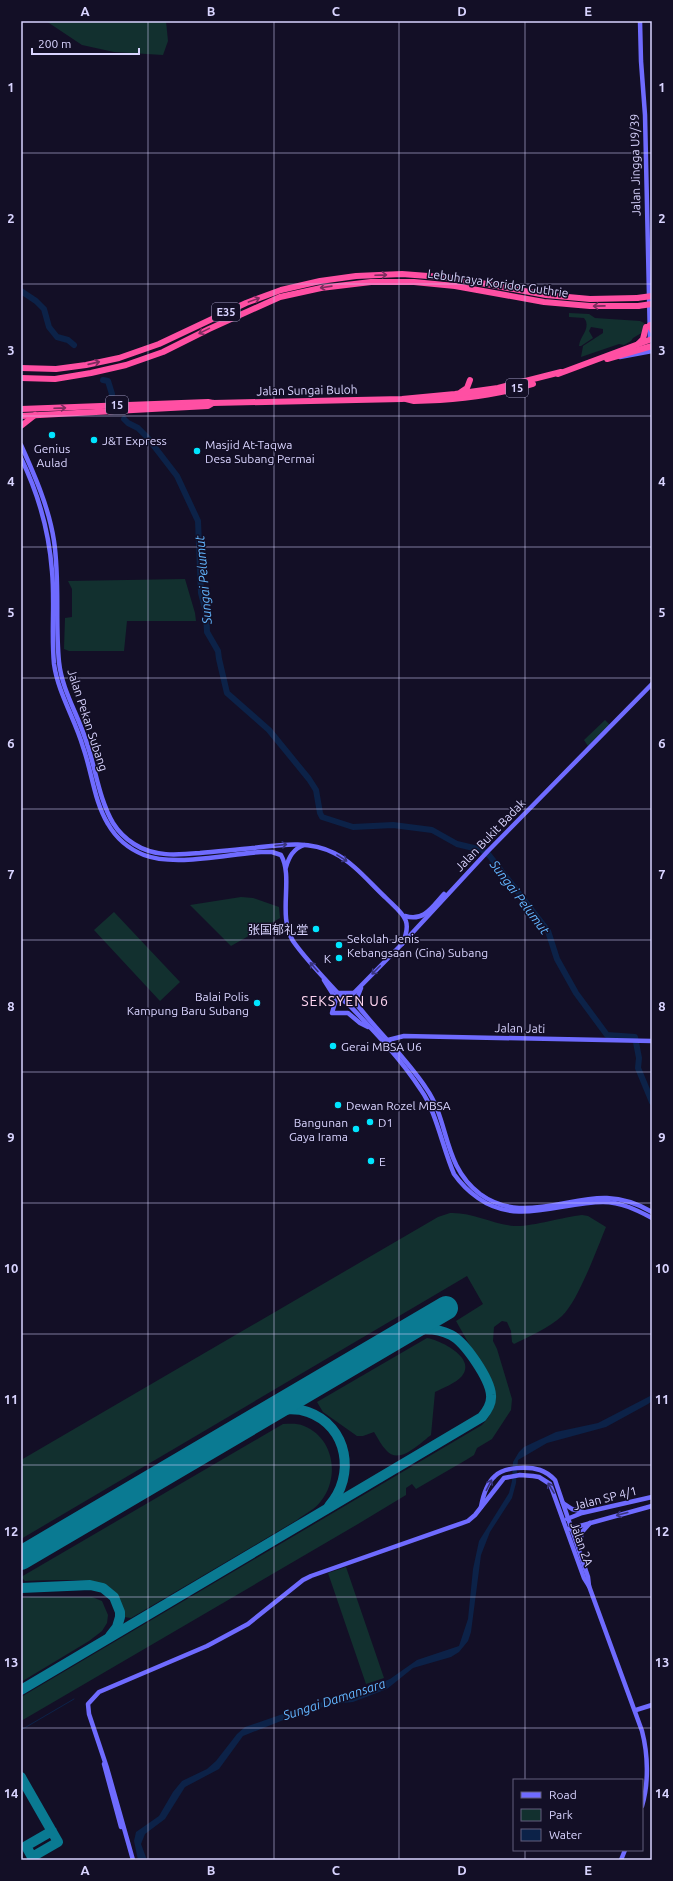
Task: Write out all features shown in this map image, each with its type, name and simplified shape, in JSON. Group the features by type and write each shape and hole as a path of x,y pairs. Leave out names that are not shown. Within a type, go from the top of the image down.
{"highway":[{"name":"Lebuhraya Koridor Guthrie","path":"21,368 56,369 86,365 119,358 159,344 246,303 281,290 320,281 356,276 402,274 454,278 546,295 590,299 637,298 652,296"},
{"name":"Lebuhraya Koridor Guthrie","path":"21,378 55,379 92,373 126,365 163,352 209,329 280,297 321,288 371,282 414,282 455,286 544,302 590,306 650,306"},
{"path":"637,345 643,339 649,327"},
{"name":"Jalan Sungai Buloh","path":"22,409 208,402 402,399 455,394 485,390 561,372 637,345 650,342"},
{"name":"Jalan Sungai Buloh","path":"579,366 631,353 650,342"},
{"name":"Jalan Sungai Buloh","path":"402,399 414,401 470,398 511,390 551,378 561,372"},
{"path":"455,394 467,388 470,380 475,387 485,390"},
{"name":"Jalan Sungai Buloh","path":"21,416 208,406 213,403"},
{"path":"21,426 35,415"}],"main road":[{"name":"Jalan Jingga U9/39","path":"640,21 645,115 650,342"},
{"path":"610,358 637,355 652,351"},
{"name":"Jalan Pekan Subang","path":"21,445 38,482 54,540 58,575 58,649 61,675 87,743 103,802 113,824 124,837 133,844 142,849 160,854 183,855 292,844 322,848 344,859 405,916"},
{"name":"Jalan Pekan Subang","path":"21,458 33,483 48,540 52,570 54,649 57,677 83,746 98,801 109,826 128,846 137,852 155,858 192,859 272,852 281,855 285,869 288,930 292,940 323,978 393,1052 422,1090 454,1174 460,1184 482,1201 498,1208 515,1212 530,1213 584,1203 603,1202 619,1204 652,1218"},
{"name":"Jalan Bukit Badak","path":"345,1002 402,944 450,890 652,684"},
{"name":"Jalan Pekan Subang","path":"285,869 291,854 299,847 306,845"},
{"path":"402,944 408,929 405,916 415,919 422,917 450,890"},
{"path":"323,978 325,984 336,999 332,1013 348,1013 360,1023 371,1029"},
{"path":"364,982 358,993 356,1002 427,1089 458,1171 472,1187 485,1198 500,1205 530,1208 582,1199 621,1199 652,1212"},
{"path":"337,992 354,993"},
{"path":"393,1046 399,1036"},
{"name":"Jalan Jati","path":"388,1040 399,1036 652,1041"},
{"name":"Jalan 2A","path":"480,1508 491,1480 496,1474 506,1470 521,1469 540,1470 550,1475 555,1480 568,1518 569,1529 584,1578 589,1586"},
{"name":"Jalan 2A","path":"480,1508 500,1481 508,1477 520,1475 539,1477 550,1484 563,1520 569,1529"},
{"name":"Jalan SP 4/1","path":"563,1520 582,1513 652,1497"},
{"path":"563,1503 577,1511 590,1512"},
{"name":"Jalan SP 4/1","path":"569,1529 652,1506"},
{"path":"133,1860 88,1708 90,1700 99,1692 212,1643 248,1624 303,1580 311,1576 468,1521 480,1508"},
{"path":"582,1513 580,1520 585,1524"},
{"path":"578,1548 582,1532 591,1522"},
{"path":"569,1529 578,1548 588,1576 589,1586 636,1710 646,1745 646,1779 643,1799"},
{"path":"636,1710 652,1704"},
{"path":"102,1755 104,1768 130,1860"},
{"path":"621,1860 626,1851"}],"green space":[{"path":"46,21 166,21 168,41 163,55 114,52 82,45"},
{"path":"569,313 589,314 595,318 640,321 644,323 643,332 624,345 619,344 581,357 583,346 603,333 603,329 591,327 589,331 593,338 579,346 587,325 586,321 584,318 569,317"},
{"path":"185,579 196,621 127,621 124,651 69,651 64,649 65,618 72,617 72,589 68,581"},
{"path":"605,720 610,725 588,746 584,740"},
{"path":"241,897 253,898 279,907 280,918 231,946 190,905"},
{"path":"114,912 180,982 160,1001 94,930"},
{"path":"450,1213 466,1214 514,1226 529,1225 582,1215 588,1216 606,1227 581,1287 562,1316 533,1335 514,1344 512,1342 511,1331 507,1322 502,1321 494,1327 493,1341 497,1349 512,1399 511,1410 492,1439 477,1448 474,1455 466,1460 416,1489 412,1484 406,1488 406,1495 21,1721 21,1697 482,1425 491,1413 494,1399 494,1388 456,1321 483,1304 467,1276 21,1539 21,1460 438,1217"},
{"path":"427,1338 440,1342 455,1351 465,1363 465,1369 462,1376 456,1381 435,1392 431,1435 409,1452 397,1456 391,1454 386,1450 374,1432 363,1436 357,1436 323,1412 317,1402"},
{"path":"283,1424 296,1424 304,1426 322,1439 328,1449 331,1459 331,1481 319,1504 297,1520 131,1618 124,1617 122,1605 118,1596 106,1585 98,1582 79,1580 25,1581 21,1577"},
{"path":"346,1567 384,1678 366,1684 328,1573"},
{"path":"92,1597 102,1601 108,1615 107,1623 102,1631 89,1641 21,1682 21,1598"}],"water":[{"path":"652,1395 652,1401 648,1404 606,1427 547,1443 518,1460 516,1483 512,1498 490,1532 481,1555 471,1632 468,1641 459,1652 451,1657 413,1668 387,1689 353,1702 332,1704 286,1719 243,1736 219,1769 185,1787 165,1819 145,1834 141,1844 147,1860 138,1860 134,1841 136,1832 159,1816 173,1792 182,1781 207,1769 216,1761 237,1734 245,1727 300,1708 354,1694 390,1679 417,1660 459,1646 468,1619 473,1569 479,1541 509,1493 512,1481 513,1462 519,1452 524,1447 556,1432 598,1423"}],"waterway":[{"name":"Sungai Pelumut","path":"21,291 36,301 44,309 49,327 57,337 68,340 74,345"},
{"name":"Sungai Pelumut","path":"103,380 108,381 112,394"},
{"name":"Sungai Pelumut","path":"124,419 128,423 138,428 147,437 177,476 198,521 201,593 206,612 207,632 218,651 227,693 269,730 309,779 316,790 322,817 353,827 393,825 432,830 457,844 482,850 489,855 548,931 557,959 576,993 607,1035 635,1037 639,1058 638,1068 652,1102"},
{"path":"21,1730 74,1699"}],"taxiway":[{"path":"21,1690 482,1417 491,1401 490,1388 482,1371 463,1345 457,1339 445,1332 421,1329 403,1333"},
{"path":"269,1412 288,1409 303,1410 321,1419 332,1428 344,1453 345,1467 343,1481 329,1506"},
{"path":"21,1588 90,1585 103,1588 114,1597 120,1612 117,1627 110,1636"},
{"path":"21,1777 22,1779 58,1842 32,1857 26,1846 52,1831"}],"runway":[{"path":"21,1558 446,1308"}],"place":[{"name":"Genius Aulad","path":"52,435"},
{"name":"J&T Express","path":"94,440"},
{"name":"Masjid At-Taqwa Desa Subang Permai","path":"197,451"},
{"name":"张国郁礼堂","path":"316,929"},
{"name":"Sekolah Jenis Kebangsaan (Cina) Subang","path":"339,945"},
{"name":"K","path":"339,958"},
{"name":"Balai Polis Kampung Baru Subang","path":"257,1003"},
{"name":"Gerai MBSA U6","path":"333,1046"},
{"name":"Dewan Rozel MBSA","path":"338,1105"},
{"name":"D1","path":"370,1122"},
{"name":"Bangunan Gaya Irama","path":"356,1129"},
{"name":"E","path":"371,1161"}],"district":[{"name":"SEKSYEN U6","path":"345,1001"}],"water label":[{"name":"Sungai Damansara","path":"334,1699"}]}
